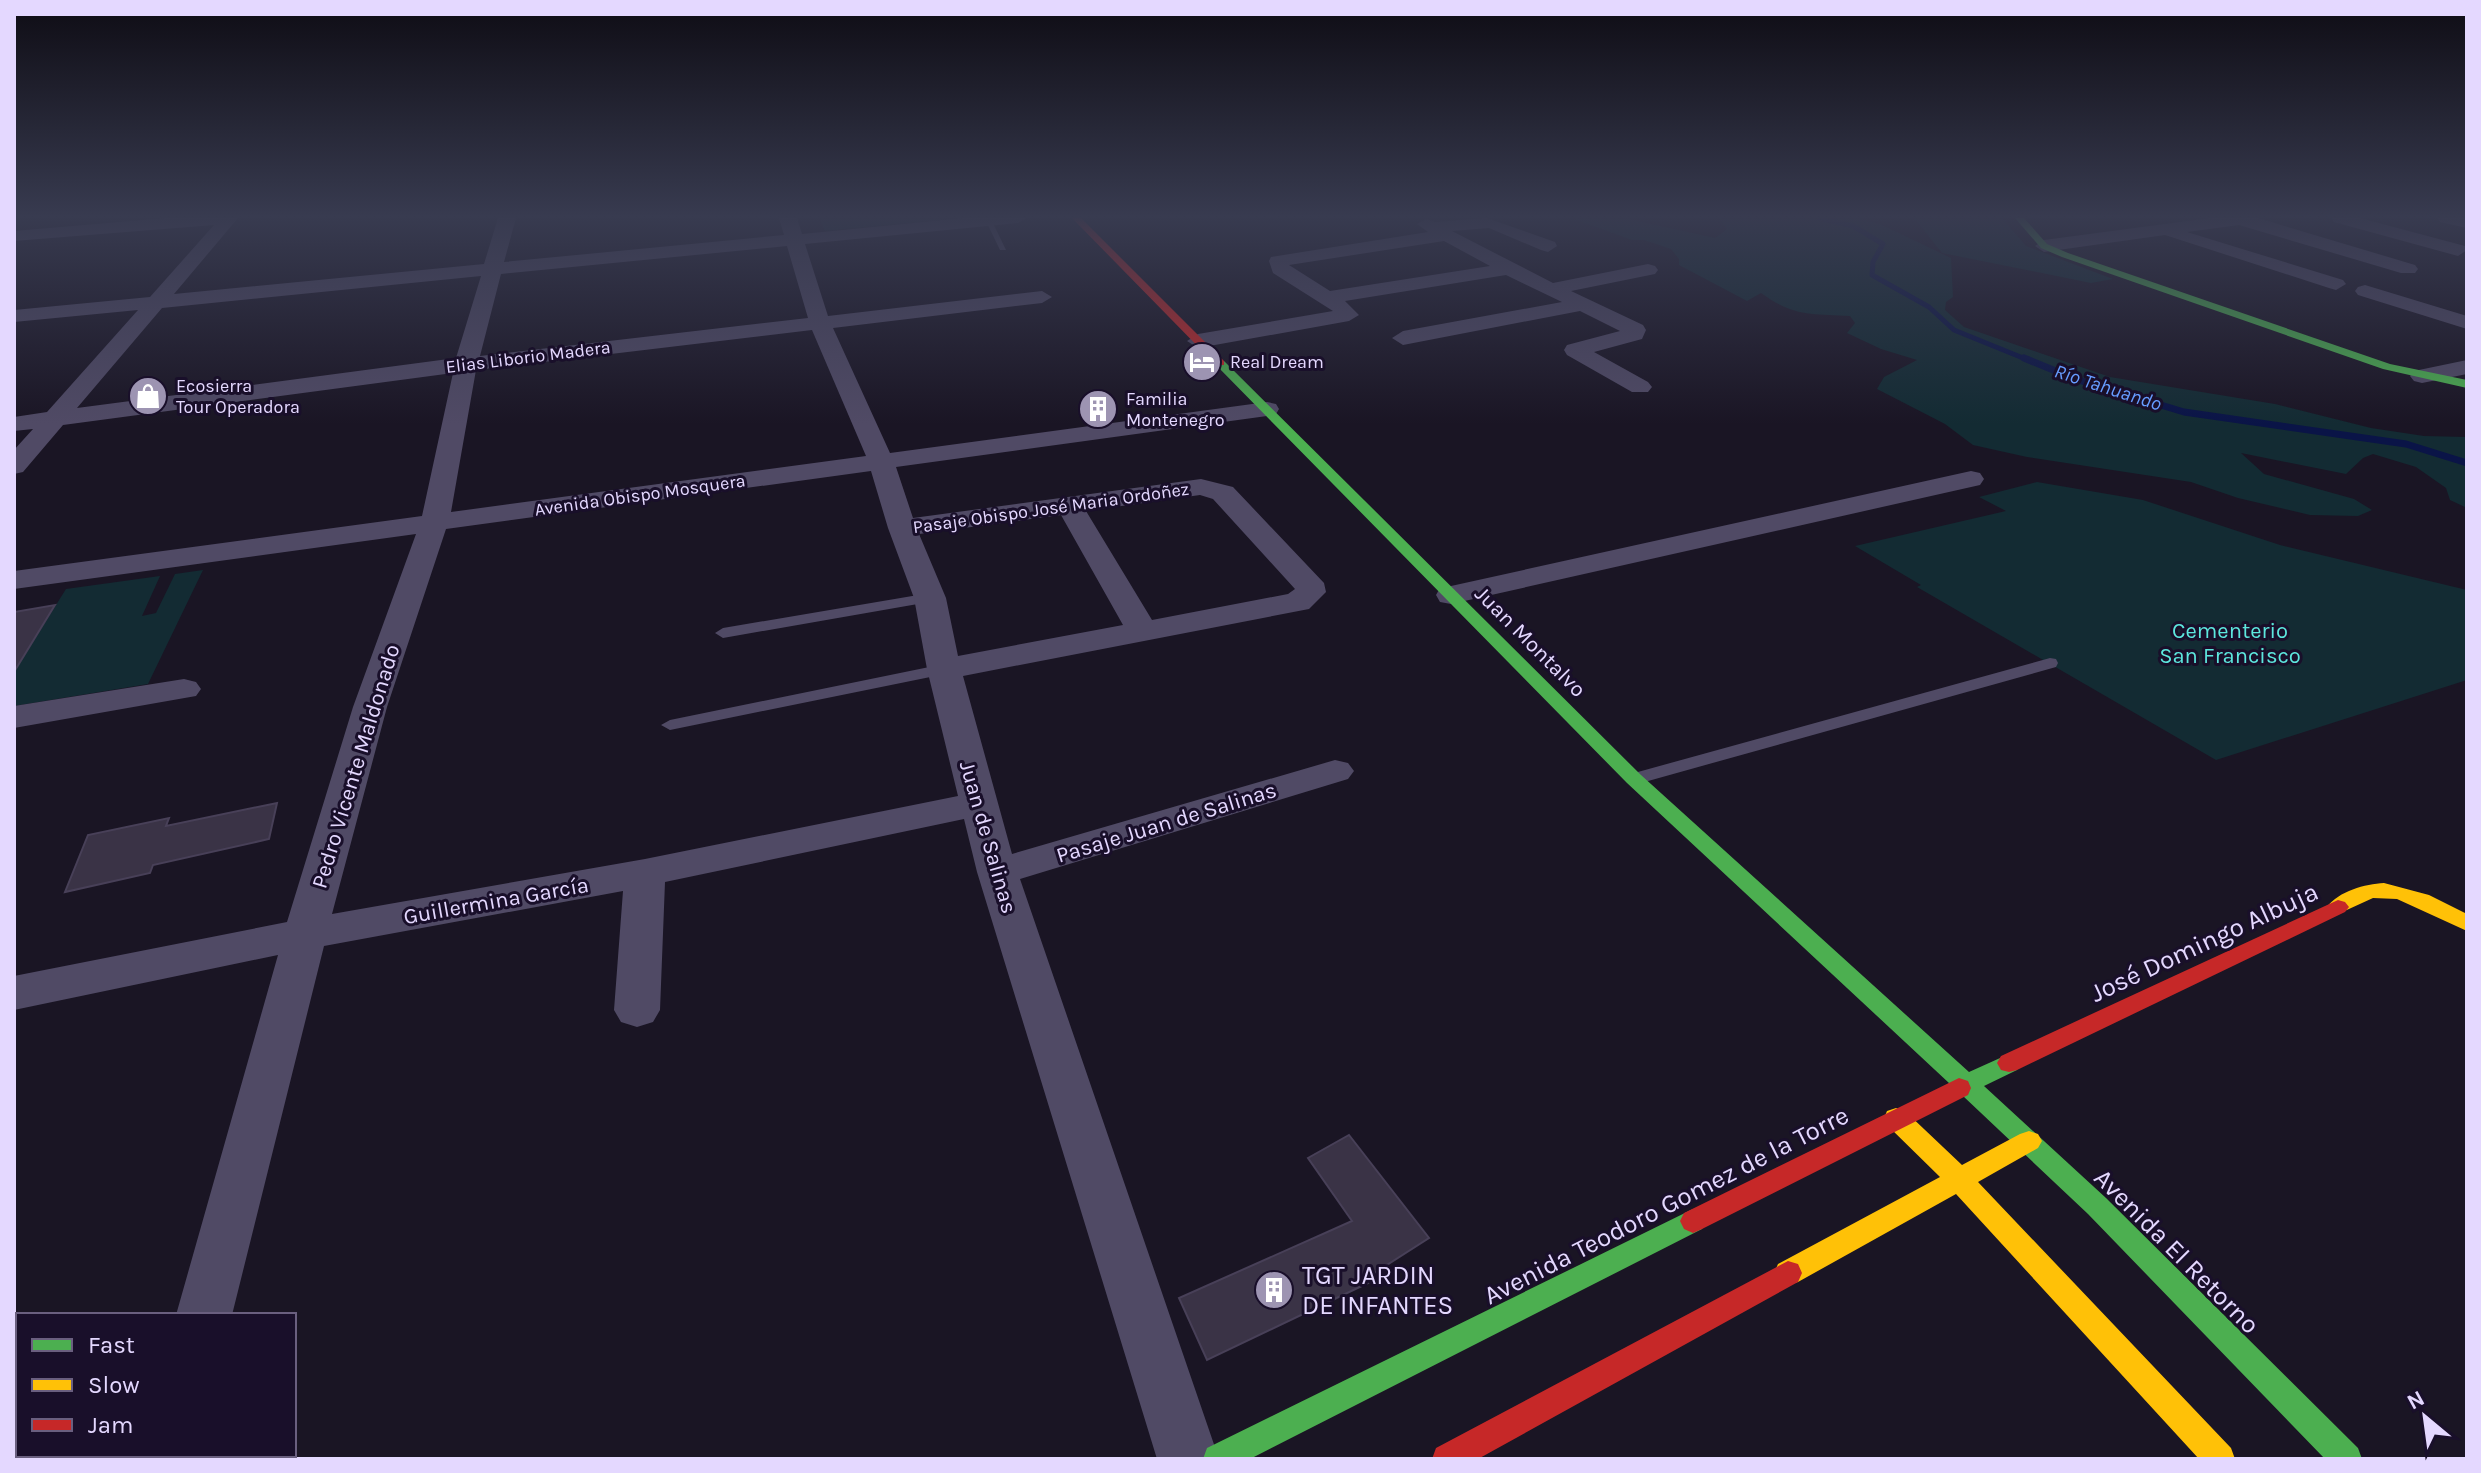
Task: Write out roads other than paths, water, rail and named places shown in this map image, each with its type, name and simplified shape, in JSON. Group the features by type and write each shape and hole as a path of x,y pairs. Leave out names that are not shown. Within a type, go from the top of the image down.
{"street":[{"path":"14,466 169,287"},
{"path":"14,316 311,287"},
{"name":"Pedro Vicente Maldonado","path":"205,1313 305,934 370,707 435,521 466,364 487,287"},
{"name":"Juan de Salinas","path":"809,287 820,323 881,461 902,528 930,598 977,804 997,872 1188,1459"},
{"name":"Juan Montalvo","path":"1144,287 1634,779 1966,1084"},
{"path":"1198,341 1349,315 1309,287"},
{"path":"1327,298 1398,287"},
{"path":"1547,287 1622,323 1636,333 1575,350 1640,387"},
{"path":"1552,289 1563,287"},
{"path":"2159,287 2345,353 2422,376 2467,384"},
{"path":"2365,291 2467,323"},
{"name":"Elias Liborio Madera","path":"14,424 466,364 1042,297"},
{"path":"1403,338 1585,304"},
{"path":"2422,376 2467,367"},
{"name":"Avenida Obispo Mosquera","path":"14,580 1267,409"},
{"path":"1451,595 1971,479"},
{"name":"Pasaje Obispo José Maria Ordoñez","path":"902,528 1201,487 1223,493 1309,583 1311,592 1298,602 1143,632"},
{"path":"944,669 1143,632 1069,505"},
{"path":"14,717 184,689"},
{"name":"Pasaje Juan de Salinas","path":"997,872 1335,771"},
{"name":"Guillermina García","path":"14,993 305,934 645,873 977,804"},
{"path":"637,1010 645,873"},
{"name":"José Domingo Albuja","path":"1966,1084 2371,891 2388,890 2418,899 2467,924"},
{"name":"Avenida Teodoro Gomez de la Torre","path":"1218,1459 1966,1084"},
{"name":"Avenida El Retorno","path":"1966,1084 2029,1141 2347,1459"},
{"path":"1896,1118 1959,1179 2220,1459"},
{"path":"1447,1459 2029,1141"}],"lane":[{"path":"723,633 930,598"},
{"path":"1634,779 2050,663"},
{"path":"670,725 944,669"}],"waterway":[{"name":"Río Tahuando","path":"1893,287 1929,307 1954,330 2028,360"},
{"name":"Río Tahuando","path":"2024,358 2075,379 2184,412 2406,444 2467,463"}],"place":[{"name":"Real Dream","path":"1202,362"},
{"name":"Ecosierra Tour Operadora","path":"148,396"},
{"name":"Familia Montenegro","path":"1098,409"},
{"name":"TGT JARDIN DE INFANTES","path":"1274,1290"}],"park label":[{"name":"Cementerio San Francisco","path":"2230,642"}]}
